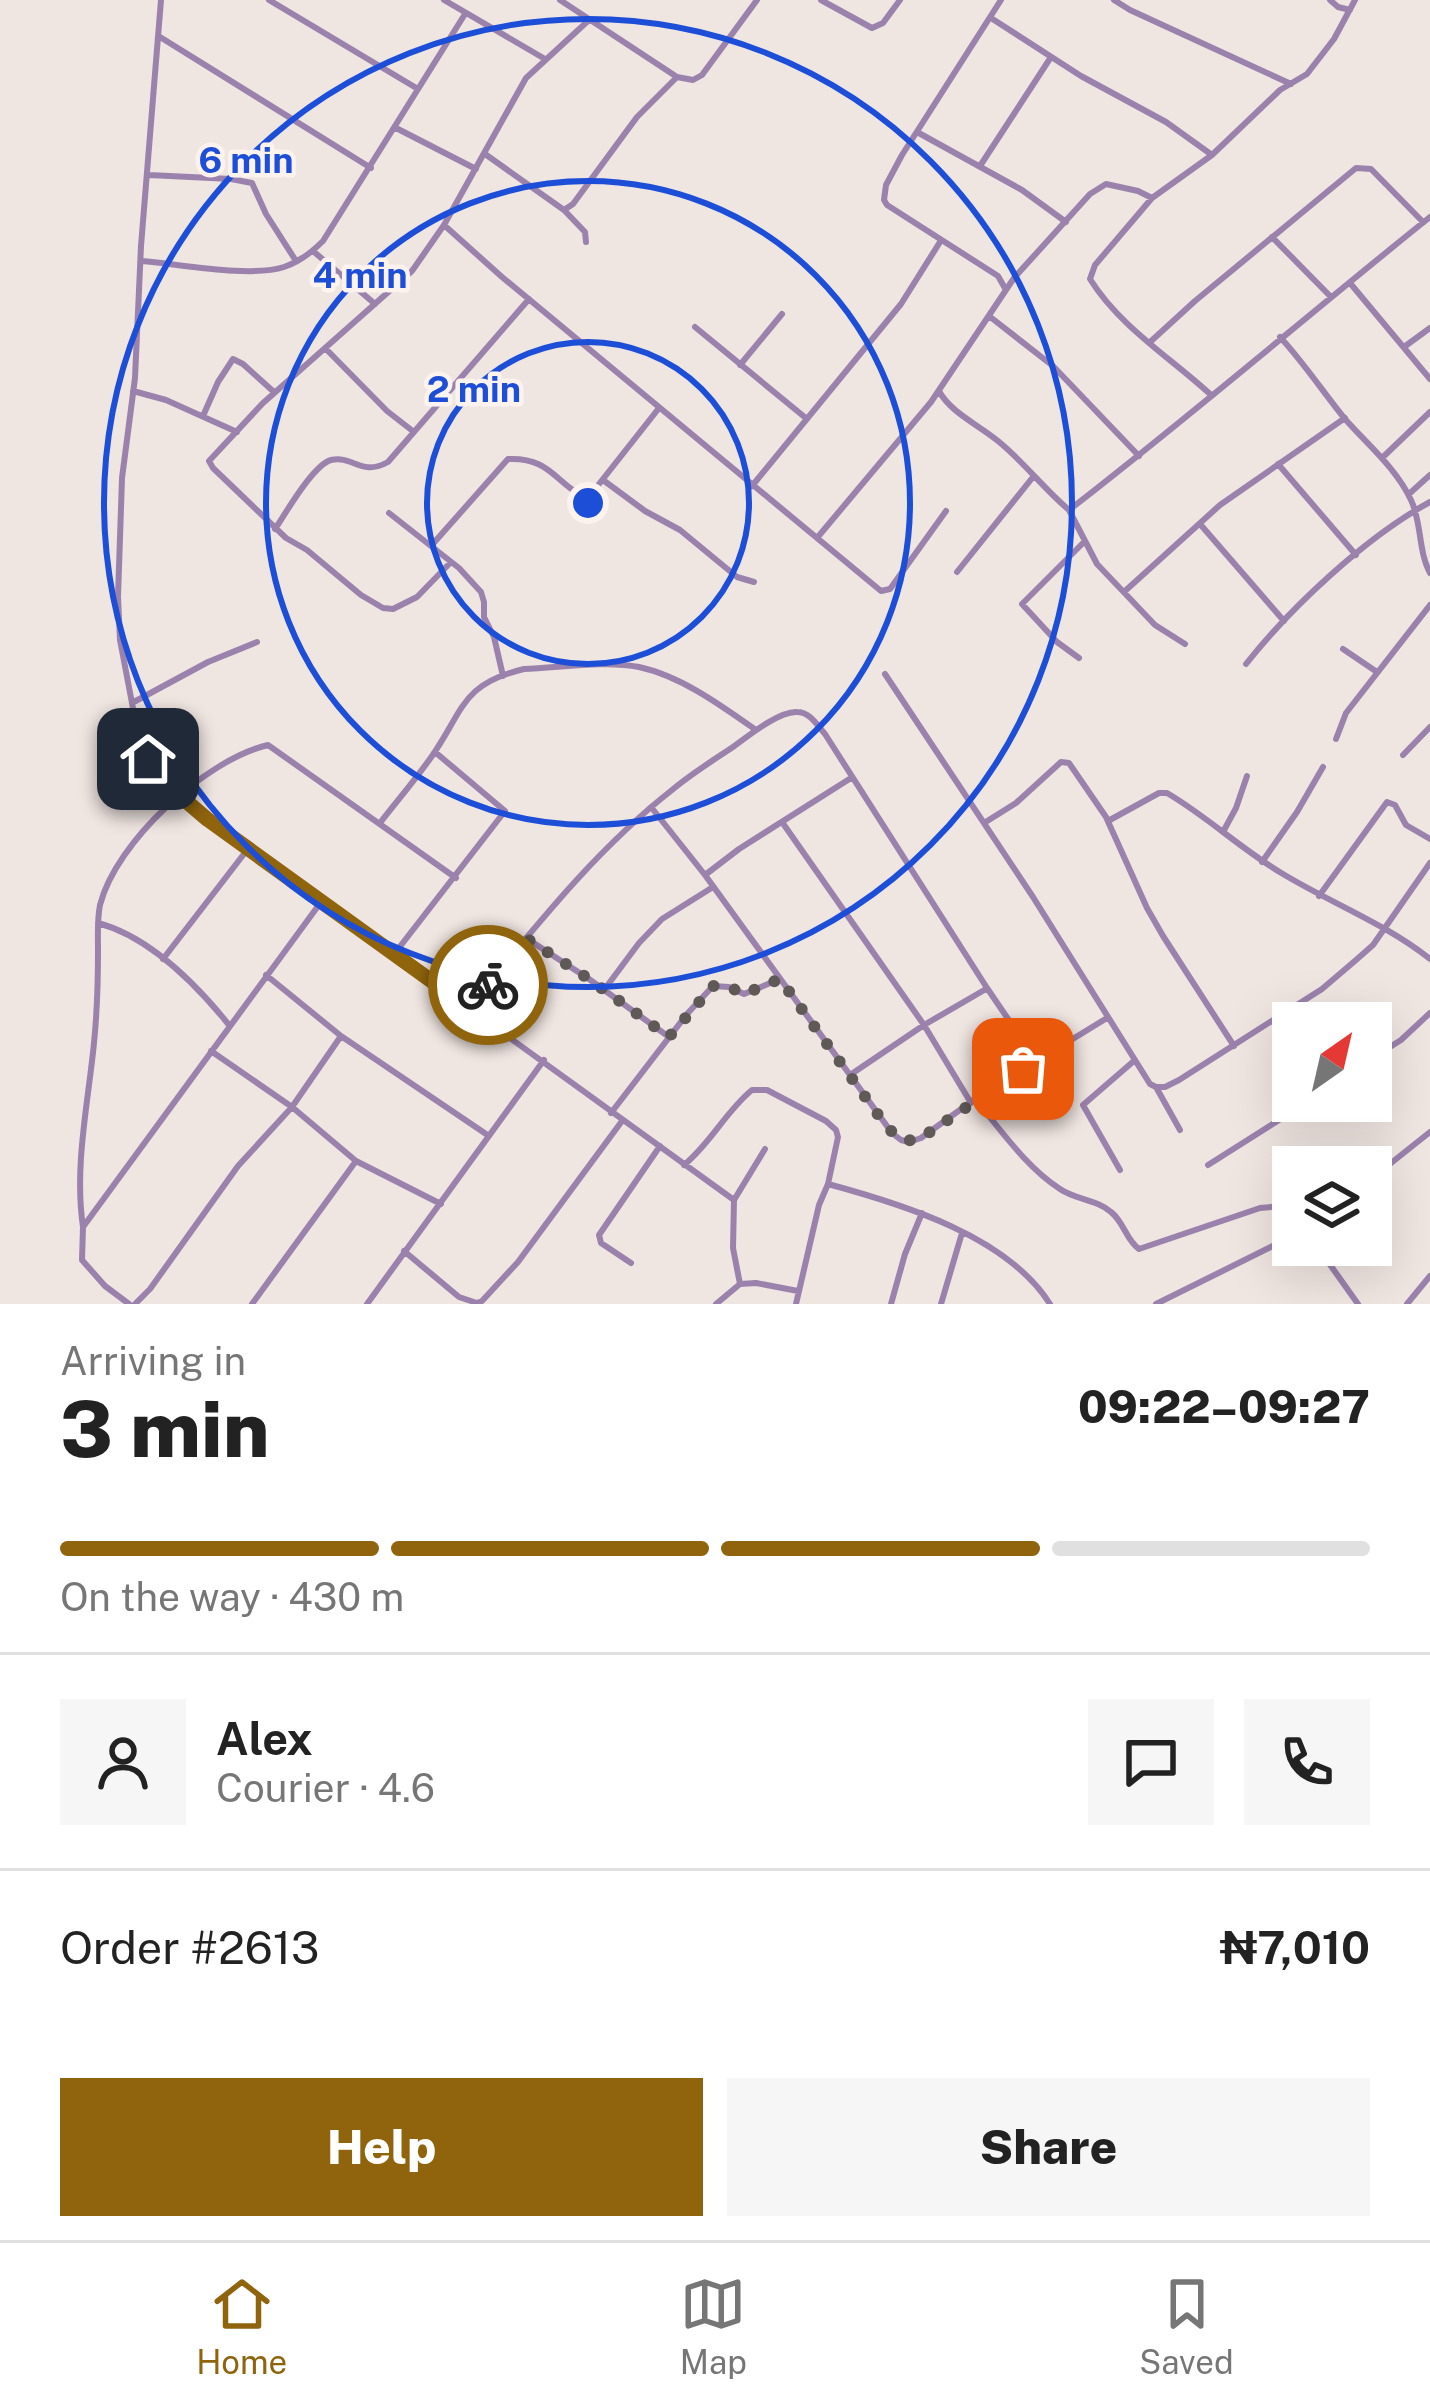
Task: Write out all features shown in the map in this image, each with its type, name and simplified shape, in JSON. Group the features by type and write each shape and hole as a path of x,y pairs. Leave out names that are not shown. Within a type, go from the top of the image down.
{"street":[{"path":"161,0 133,391 122,478 118,597 120,640 140,745 179,795 248,850 734,1200"},
{"path":"269,0 418,89"},
{"path":"444,0 545,59"},
{"path":"560,0 677,77 693,80 702,75 757,0"},
{"path":"821,0 872,28 883,23 901,0"},
{"path":"1001,0 916,132 886,185 884,200 998,277 1006,290"},
{"path":"1114,0 1291,84"},
{"path":"1130,10 1135,0"},
{"path":"1330,0 1350,10"},
{"path":"1212,396 1149,343 1093,285 1089,275 1151,198 1212,155 1266,101 1307,74 1334,39 1355,0"},
{"path":"142,261 269,271 313,250 371,168 465,14"},
{"path":"991,18 1110,93 1166,122 1212,155"},
{"path":"451,562 417,597 393,609 383,608 275,529 210,459 274,392 418,263 526,78 589,20"},
{"path":"159,37 371,168"},
{"path":"980,166 1052,57"},
{"path":"564,210 637,117 677,77"},
{"path":"396,128 476,169"},
{"path":"916,132 1032,197 1066,222"},
{"path":"484,154 564,210 585,232 586,242"},
{"path":"1069,510 1427,220 1371,169 1361,166 1149,343"},
{"path":"149,175 252,183 296,262"},
{"path":"817,538 931,402 1014,278 1090,194 1106,184 1151,198"},
{"path":"444,225 875,587 890,589 946,512"},
{"path":"1272,237 1330,296"},
{"path":"752,485 902,304 941,240"},
{"path":"313,250 376,304"},
{"path":"998,277 1014,278"},
{"path":"1350,283 1430,379"},
{"path":"275,529 325,464 335,460 366,469 381,466 529,299"},
{"path":"740,365 782,314"},
{"path":"989,316 1053,366 1139,455"},
{"path":"695,327 807,419"},
{"path":"1404,347 1430,328"},
{"path":"1280,337 1409,494 1430,573"},
{"path":"325,349 415,432"},
{"path":"203,416 233,359 274,392"},
{"path":"133,391 166,400 237,432"},
{"path":"939,391 946,404 999,441 1069,510 1097,564 1155,625 1185,644"},
{"path":"931,402 946,404"},
{"path":"431,546 508,459 551,470 584,497 592,495 659,408"},
{"path":"1382,458 1430,412"},
{"path":"1125,591 1199,523 1345,418"},
{"path":"1278,464 1356,555"},
{"path":"1409,494 1430,475"},
{"path":"957,572 1033,477"},
{"path":"603,480 680,530 737,578 754,582"},
{"path":"1246,664 1284,621 1356,555 1430,502"},
{"path":"389,513 464,572 484,598 484,616 503,676"},
{"path":"1199,523 1284,621"},
{"path":"1079,658 1041,627 1022,604 1084,541"},
{"path":"1336,739 1346,713 1430,605"},
{"path":"132,703 257,642"},
{"path":"1343,649 1377,672"},
{"path":"380,823 435,752 467,699 481,685 524,669 638,667 718,704 756,730"},
{"path":"885,674 1180,1130"},
{"path":"469,1008 573,883 651,807 756,730 790,712 806,713 825,734 1036,1060"},
{"path":"1403,755 1430,727"},
{"path":"341,1036 292,1107 238,1166 150,1289 132,1304 105,1286 82,1260 81,1170 94,1040 98,922 118,862 179,795 268,745 456,878"},
{"path":"395,953 505,811 435,752"},
{"path":"984,824 1065,761 1108,821 1155,922 1234,1046"},
{"path":"1262,862 1323,767"},
{"path":"1223,832 1247,776"},
{"path":"705,875 850,778"},
{"path":"1108,821 1163,792 1262,862 1430,958"},
{"path":"1319,896 1385,803 1395,806 1406,825 1430,839"},
{"path":"651,807 901,1140 921,1138 1107,1018"},
{"path":"782,822 973,1101 1062,1191 1109,1210 1139,1249 1272,1207"},
{"path":"163,959 248,850"},
{"path":"1156,1088 1179,1080 1322,988 1373,945 1430,863"},
{"path":"604,990 662,919 713,886"},
{"path":"83,1228 322,901"},
{"path":"98,922 126,932 163,959 229,1025"},
{"path":"526,938 669,1037"},
{"path":"266,975 341,1036 489,1136"},
{"path":"610,1113 713,986 744,994 780,979"},
{"path":"850,1075 987,988"},
{"path":"1392,1047 1430,1013"},
{"path":"211,1051 292,1107 356,1161 441,1204"},
{"path":"367,1304 544,1060"},
{"path":"1120,1170 1083,1105 1135,1060"},
{"path":"684,1165 752,1090 767,1090 836,1130 828,1184 796,1304"},
{"path":"404,1251 459,1298 477,1304 518,1262 622,1121"},
{"path":"1208,1165 1276,1122"},
{"path":"1392,1164 1428,1137"},
{"path":"632,1263 601,1243 599,1235 660,1146"},
{"path":"740,1284 733,1248 734,1200 765,1149"},
{"path":"252,1304 356,1161"},
{"path":"828,1184 922,1214 985,1246 1032,1279 1049,1304"},
{"path":"891,1304 922,1214"},
{"path":"941,1304 962,1234"},
{"path":"1162,1303 1272,1247"},
{"path":"1331,1266 1358,1304"},
{"path":"1407,1304 1430,1276"},
{"path":"716,1304 740,1284 798,1291"}],"way so far":[{"path":"488,985 526,938 669,1037 713,986 744,994 780,979 884,1123 909,1142 1023,1069"}],"route":[{"path":"148,759 207,819 469,1008 488,985"}]}
